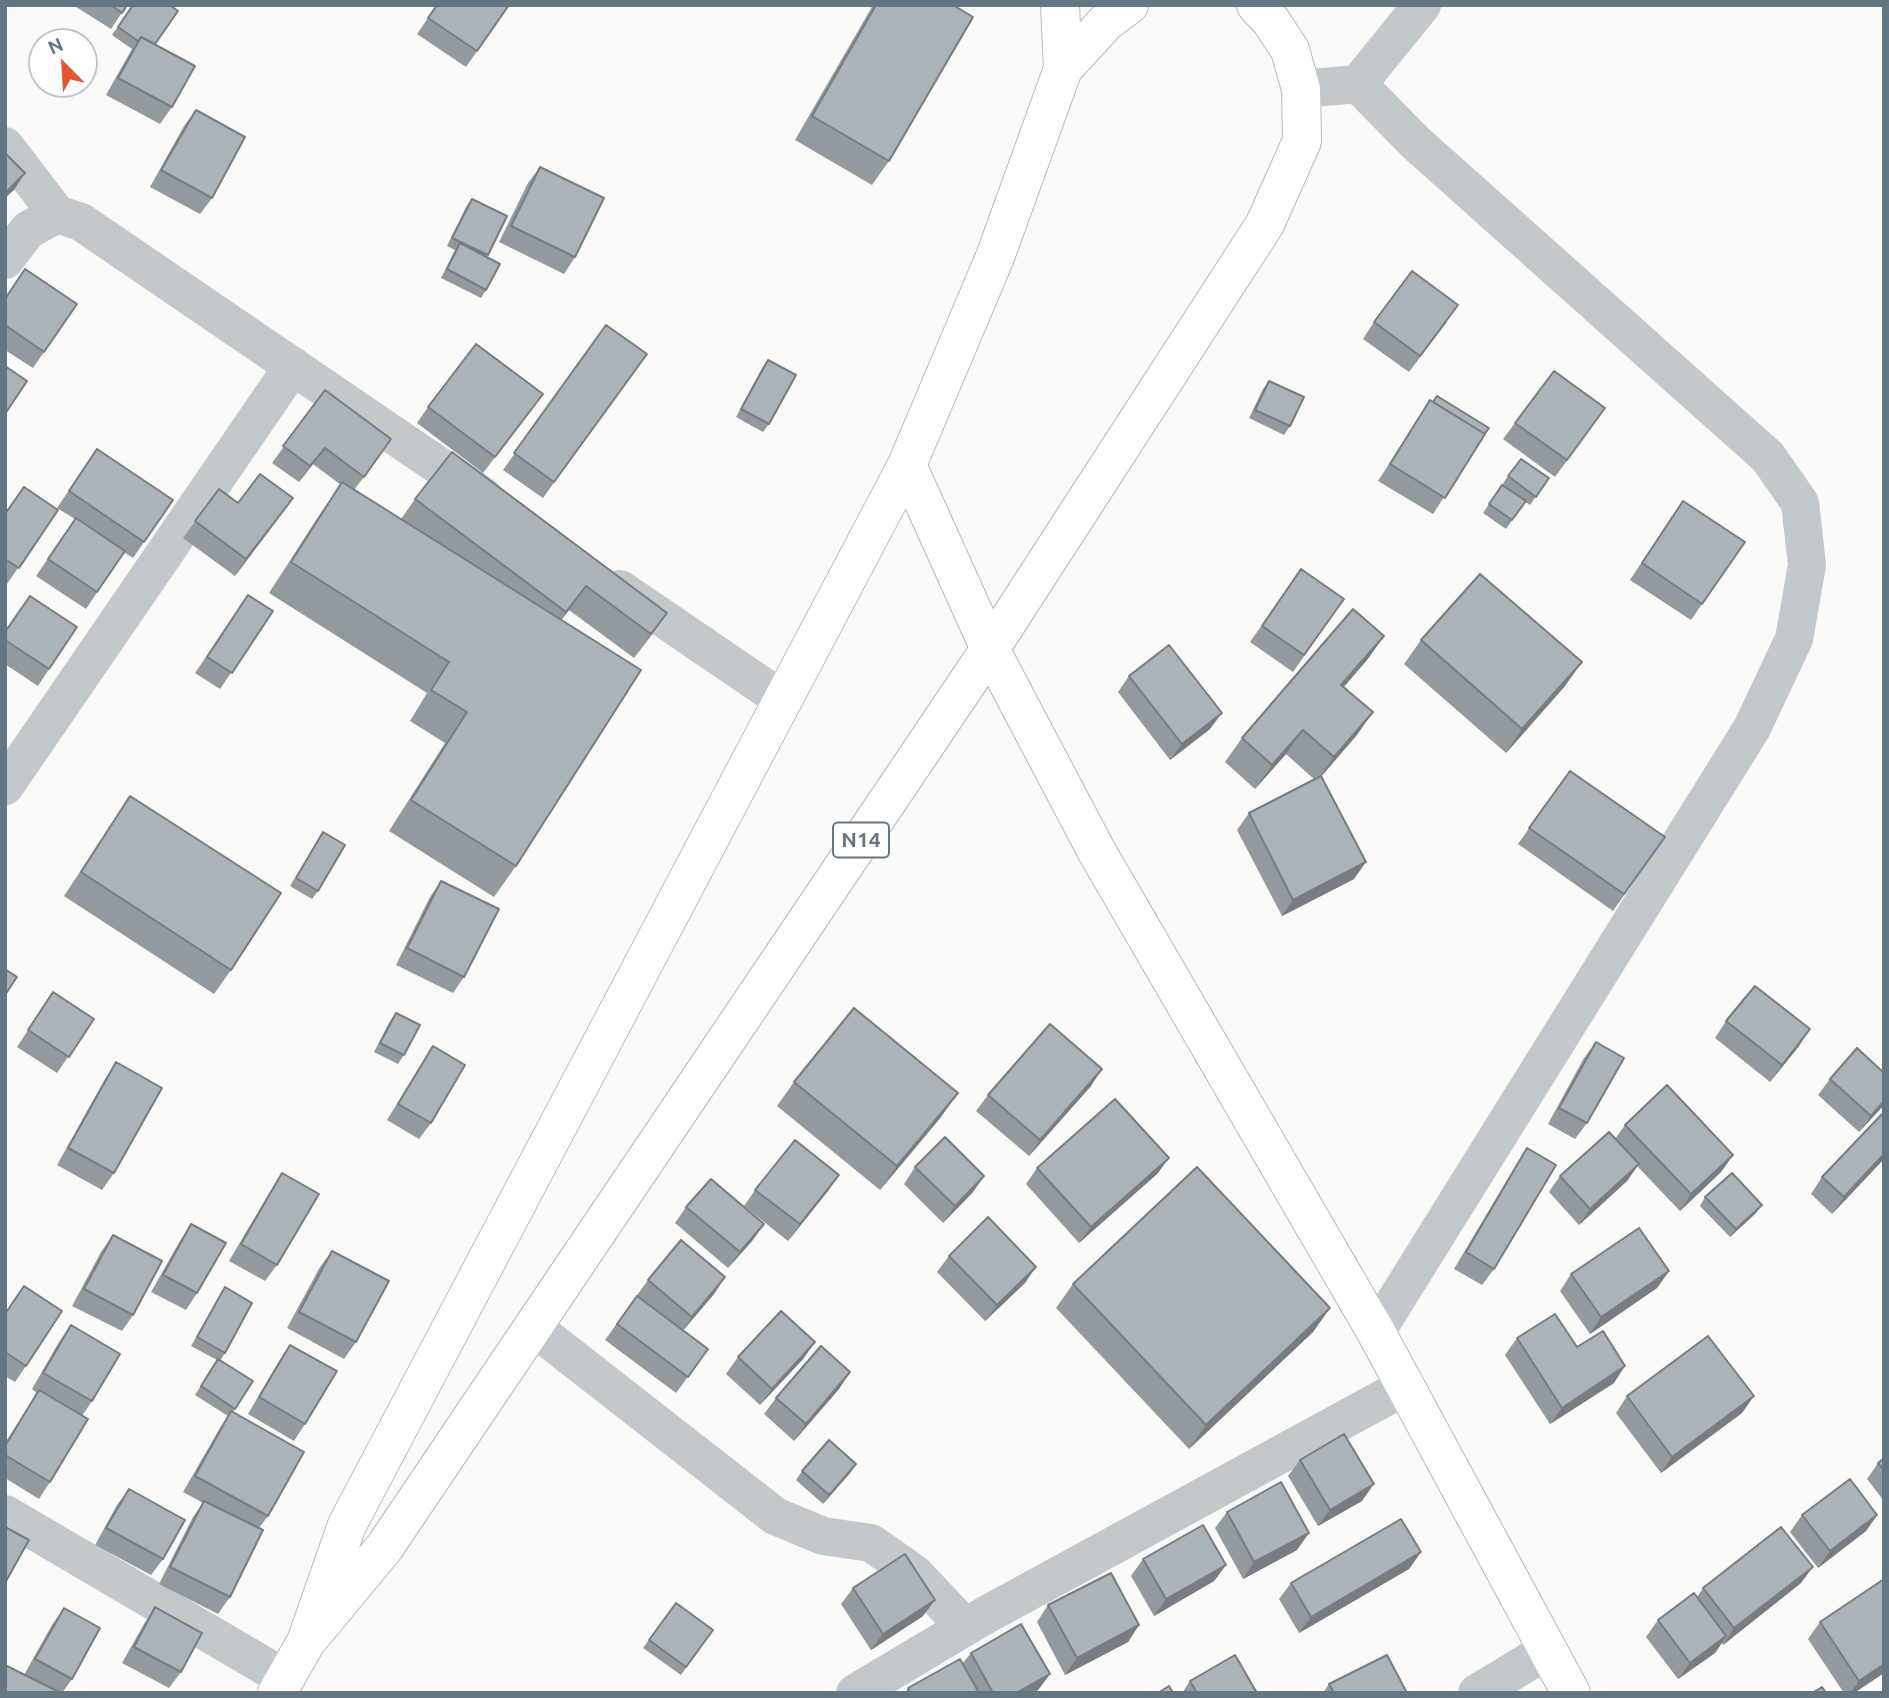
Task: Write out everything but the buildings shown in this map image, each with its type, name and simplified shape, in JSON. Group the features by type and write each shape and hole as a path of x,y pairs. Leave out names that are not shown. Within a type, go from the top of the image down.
{"main road":[{"name":"N14","path":"306,1642 347,1525 907,465 995,257 1063,69 1060,5"},
{"path":"1063,69 1106,22 1129,5"},
{"name":"N14","path":"281,1686 306,1642 384,1548 990,649 1265,224 1302,141 1301,89 1290,50 1271,21 1256,5"},
{"path":"907,465 990,649 1097,852 1376,1332 1571,1693"}],"street":[{"path":"1301,89 1358,84 1422,5"},
{"path":"1358,84 1416,143 1768,457 1800,503 1807,565 1794,639 1752,728 1376,1332"},
{"path":"5,146 57,214 81,222 509,514"},
{"path":"5,260 28,230 57,214"},
{"path":"5,786 292,366"},
{"path":"589,568 783,700"},
{"path":"533,1327 775,1516 823,1536 871,1543 915,1574 965,1627"},
{"path":"855,1693 965,1627 1406,1386"},
{"path":"5,1514 281,1686"},
{"path":"1477,1693 1548,1650"}]}
